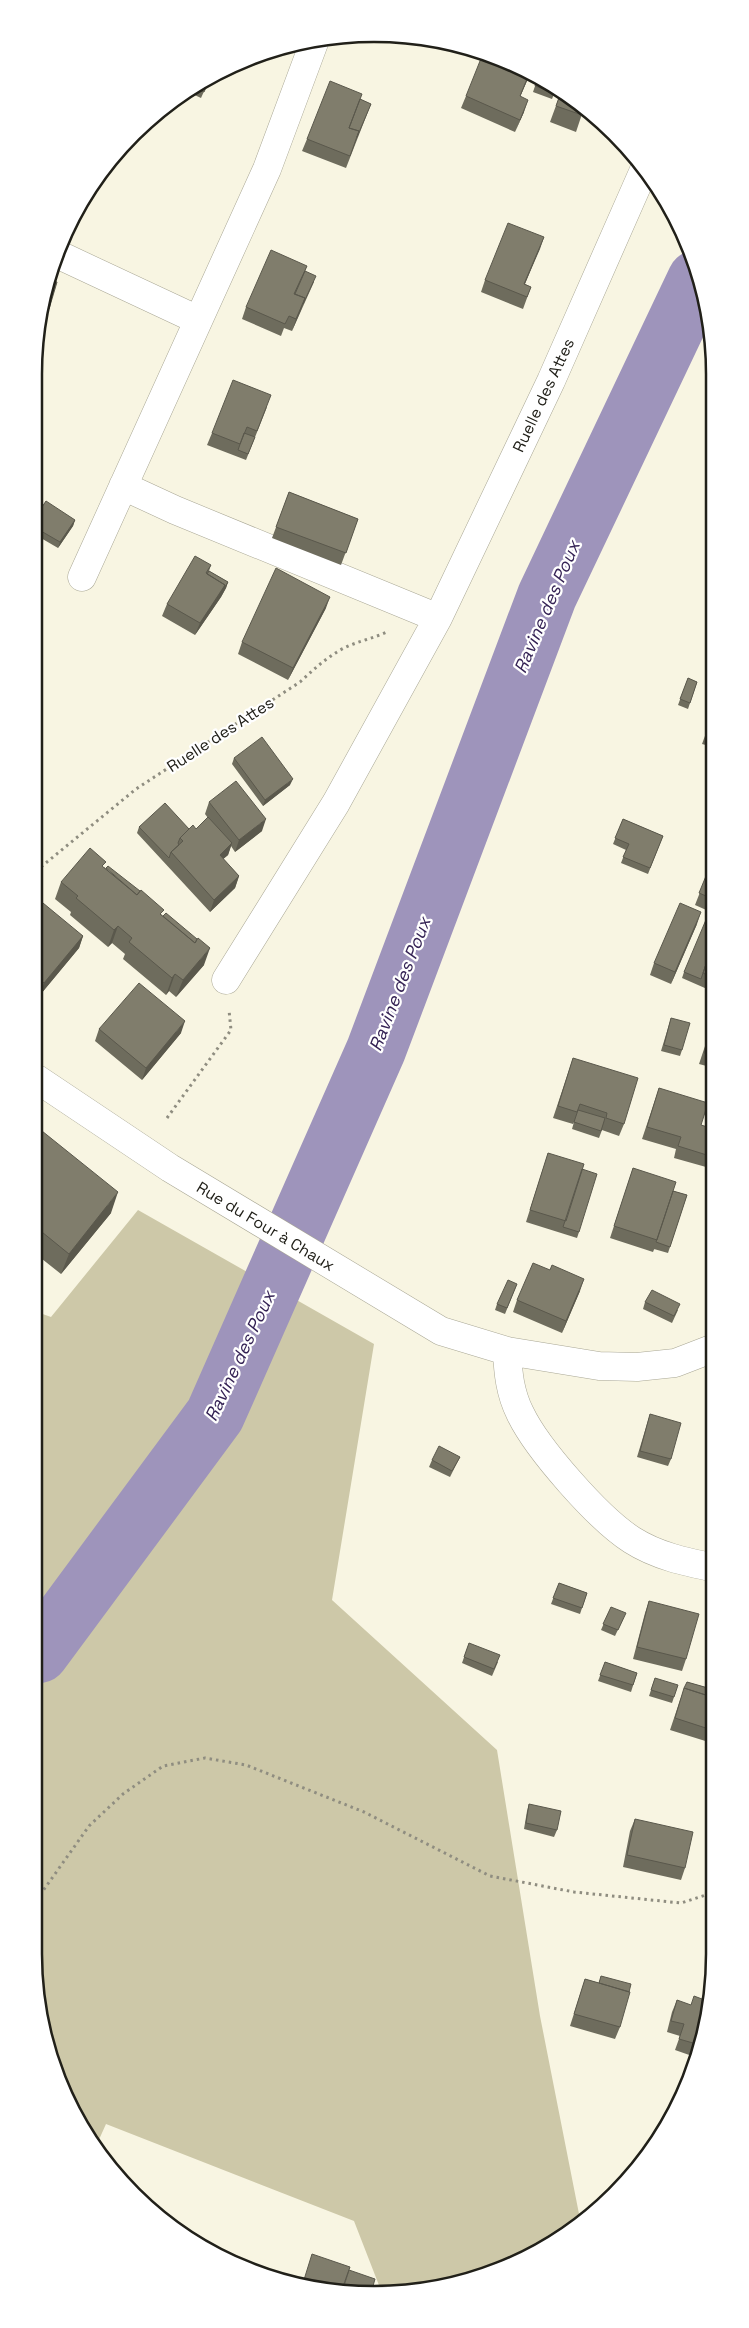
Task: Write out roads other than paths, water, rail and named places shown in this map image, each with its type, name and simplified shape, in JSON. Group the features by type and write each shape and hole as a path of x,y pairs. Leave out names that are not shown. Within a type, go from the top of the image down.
{"street":[{"path":"82,577 267,169 312,49"},
{"name":"Ruelle des Attes","path":"226,980 336,803 438,618 551,381 641,176"},
{"path":"64,257 198,320"},
{"path":"123,486 175,510 438,618"},
{"name":"Rue du Four à Chaux","path":"42,1083 170,1168 441,1331 506,1351 599,1366 637,1367 675,1363 706,1351"},
{"path":"506,1351 509,1383 520,1414 553,1463 610,1523 633,1540 661,1554 706,1566"}],"waterway":[{"name":"Ravine des Poux","path":"42,1649 215,1415 376,1050 547,596 694,286"}]}
